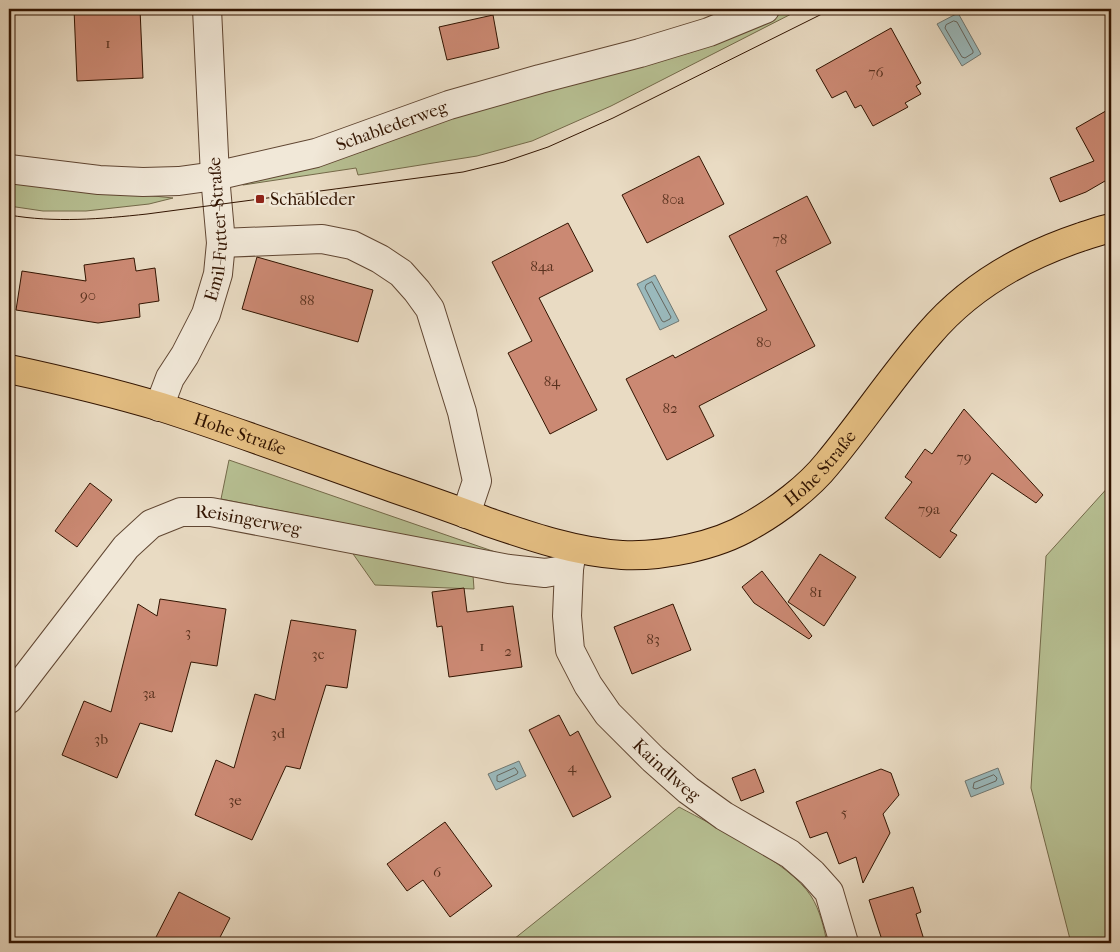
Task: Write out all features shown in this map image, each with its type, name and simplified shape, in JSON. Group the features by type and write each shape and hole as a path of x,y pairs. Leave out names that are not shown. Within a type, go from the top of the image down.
{"main road":[{"name":"Hohe Straße","path":"9,369 159,407 520,533 571,559 671,552 716,541 749,527 790,499 823,470 931,331 965,300 1007,269 1053,246 1111,228"}],"street":[{"name":"Emil-Futter-Straße","path":"159,407 170,378 185,355 206,314 218,274 221,243 215,176 207,9"},
{"name":"Schablederweg","path":"9,169 99,180 143,182 179,181 215,176 316,153 449,106 709,32 765,9"},
{"path":"221,243 322,239 352,245 401,273 412,285 430,309 462,412 477,482 466,514"},
{"name":"Reisingerweg","path":"9,699 126,547 151,524 181,512 211,512 509,569 545,573 571,559"},
{"name":"Kaindlweg","path":"571,559 567,616 570,650 588,685 608,714 653,759 688,790 724,816 790,854 812,873 829,892 844,943"}],"green space":[{"path":"782,9 801,9 611,106 532,141 477,156 358,175 356,168 243,185 239,182 331,161 373,148 417,125 727,34"},
{"path":"9,181 173,198 149,204 86,211 43,211 9,206"},
{"path":"229,460 504,555 221,499"},
{"path":"1111,484 1111,943 1071,943 1031,788 1046,556"},
{"path":"351,551 473,575 474,589 375,585"},
{"path":"679,807 751,846 801,883 817,907 827,943 509,943"}],"water":[{"path":"958,13 981,54 962,66 937,24"},
{"path":"655,275 679,321 660,330 637,284"},
{"path":"519,761 526,776 496,790 488,774"},
{"path":"998,768 1004,784 971,797 965,781"}],"building":[{"path":"74,9 140,9 143,78 77,81"},
{"path":"493,15 499,48 447,60 439,27"},
{"path":"891,28 921,83 916,86 921,94 905,103 908,107 873,126 861,105 855,108 846,91 832,98 816,70"},
{"path":"1111,108 1111,192 1105,181 1086,192 1060,202 1050,178 1094,161 1076,128"},
{"path":"699,156 724,204 647,243 622,195"},
{"path":"807,196 831,243 776,271 815,346 699,406 714,436 667,460 626,379 673,355 675,358 767,310 729,236"},
{"path":"568,223 593,271 539,298 597,410 550,434 508,353 532,341 492,262"},
{"path":"257,257 373,290 358,342 242,309"},
{"path":"134,258 136,271 155,268 159,301 139,304 140,317 98,323 16,310 22,271 86,281 84,265"},
{"path":"964,409 1043,495 1036,503 992,473 950,531 957,535 940,558 885,518 912,482 905,477 925,449 932,454"},
{"path":"90,483 112,500 77,547 55,531"},
{"path":"820,554 856,577 824,626 788,602"},
{"path":"762,571 812,636 809,639 754,603 742,587"},
{"path":"464,588 467,612 513,606 522,667 449,677 442,626 437,627 432,592"},
{"path":"160,599 226,609 217,666 191,662 172,732 140,723 117,778 62,755 84,701 111,712 138,604 157,616"},
{"path":"673,604 691,650 632,674 614,627"},
{"path":"291,620 356,630 347,688 326,685 300,769 286,766 252,840 195,815 216,760 234,768 255,694 275,700"},
{"path":"559,715 570,736 578,731 611,797 573,817 529,730"},
{"path":"755,769 764,792 741,801 732,778"},
{"path":"881,769 891,773 899,795 883,814 890,833 863,883 856,857 839,864 827,832 810,838 796,802"},
{"path":"445,822 492,886 450,917 423,880 407,891 387,864"},
{"path":"913,887 921,912 916,914 925,943 883,943 869,900"},
{"path":"179,892 230,918 217,943 153,943"}],"tram line":[{"path":"9,215 61,220 147,214 463,172 504,162 548,147 613,118 832,9"}],"place":[{"name":"Schableder","path":"260,199"}]}
